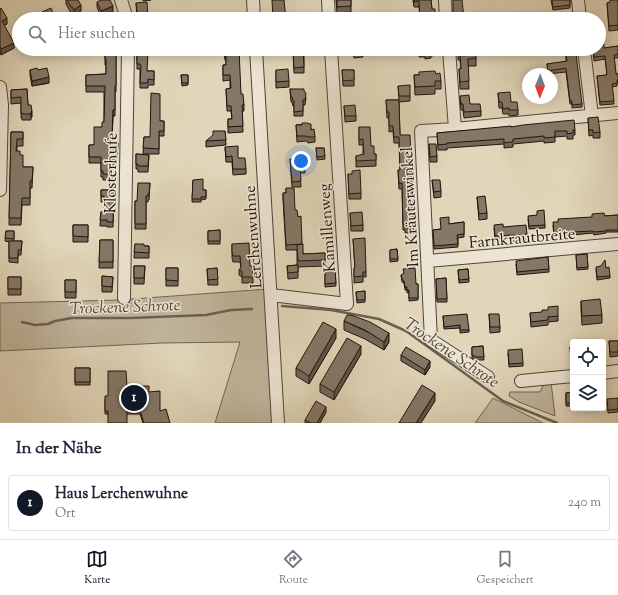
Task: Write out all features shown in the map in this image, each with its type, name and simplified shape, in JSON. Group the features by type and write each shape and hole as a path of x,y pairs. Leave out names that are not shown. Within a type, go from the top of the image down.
{"street":[{"path":"121,0 125,12"},
{"path":"253,0 254,12"},
{"path":"328,0 329,12"},
{"path":"445,0 446,12"},
{"path":"578,0 579,12"},
{"name":"Klosterhufe","path":"124,298 128,56"},
{"name":"Lerchenwuhne","path":"256,56 278,423"},
{"name":"Kamillenweg","path":"271,295 348,304 331,56"},
{"path":"450,56 455,129"},
{"path":"585,56 592,116"},
{"path":"0,87 2,105 0,190"},
{"name":"Im Kräuterwinkel","path":"488,377 431,340 421,131 618,113"},
{"name":"Farnkrautbreite","path":"428,261 618,244"},
{"path":"606,373 618,371"},
{"path":"521,381 570,376"}],"shaded area":[{"path":"268,289 274,423 215,423 240,342 162,343 0,351 0,303 119,300"},
{"path":"545,382 551,382 555,416 519,402 509,396 510,392 540,392"},
{"path":"493,398 543,423 475,423"}],"building":[{"path":"67,0 78,0 81,5 74,10"},
{"path":"101,0 110,0 113,6 101,11 97,2"},
{"path":"272,0 284,0 285,12 273,12"},
{"path":"337,0 351,0 351,6 337,7"},
{"path":"414,0 431,0 432,9 435,9 435,12 420,12 419,1 414,2"},
{"path":"453,0 462,0 463,12 453,12"},
{"path":"552,0 570,0 570,5 553,7"},
{"path":"610,0 618,0 618,25 609,26 607,3 610,2"},
{"path":"147,2 148,12 137,12 136,3"},
{"path":"1,8 7,18 2,21 12,39 12,44 1,49 0,46"},
{"path":"51,8 52,12 42,12"},
{"path":"618,46 618,54 614,55 618,80 617,83 612,84 614,101 600,102 597,76 607,75 605,56 606,48"},
{"path":"105,56 116,56 115,110 113,110 112,135 104,143 118,143 117,152 115,152 115,174 103,174 103,171 101,171 101,157 89,157 89,145 94,145 94,127 102,127 102,122 104,122 105,86 86,86 86,75 106,74"},
{"path":"137,56 148,56 147,71 154,71 154,80 148,79 148,83 140,83 141,66 140,64 137,64"},
{"path":"226,56 239,56 241,94 243,94 244,105 242,105 243,126 228,127 228,119 232,119 231,106 227,106 226,89 231,88 230,75 223,75 223,65 226,65"},
{"path":"293,56 303,56 304,67 294,68"},
{"path":"460,56 476,56 476,58 468,59 469,81 460,82 459,69 461,69"},
{"path":"566,56 576,56 582,104 572,105 572,101 570,101 566,68 558,69 558,68 548,68 547,64 567,61"},
{"path":"37,68 38,70 47,68 49,77 32,81 30,70"},
{"path":"288,69 289,81 276,82 276,70"},
{"path":"342,70 354,70 354,80 343,81"},
{"path":"435,71 436,74 440,73 441,81 435,81 435,86 415,87 414,75 419,75 419,72"},
{"path":"181,75 188,75 188,83 182,83"},
{"path":"410,85 410,96 399,96 398,86"},
{"path":"27,89 28,105 31,105 32,111 31,114 22,114 21,97 11,98 11,90"},
{"path":"290,89 304,89 306,93 305,100 303,100 303,111 294,112 294,101 291,97"},
{"path":"510,92 511,102 517,102 518,110 509,110 509,108 503,109 502,102 499,102 498,93"},
{"path":"151,93 160,94 160,121 164,121 164,131 159,131 159,149 143,148 144,137 150,137"},
{"path":"469,95 470,104 480,104 481,111 464,112 460,96"},
{"path":"386,100 399,100 400,135 410,135 414,227 405,228 405,224 403,224 402,183 399,184 398,170 400,170 399,137 394,137 393,126 389,126 389,112 387,112"},
{"path":"355,105 356,116 345,116 344,106"},
{"path":"598,117 600,132 593,133 593,130 589,130 588,118"},
{"path":"574,120 575,130 573,130 573,133 567,134 567,131 555,131 555,137 544,138 544,136 513,139 513,142 504,143 504,139 438,145 437,133"},
{"path":"302,123 311,124 311,130 314,129 315,137 297,136 296,125 302,125"},
{"path":"359,127 370,127 371,146 374,146 376,160 356,161 356,156 364,154 363,139 359,140"},
{"path":"213,131 225,131 226,140 206,141 213,135"},
{"path":"11,132 23,132 23,139 17,139 16,151 20,151 20,155 23,155 23,167 33,167 32,181 30,181 30,198 22,198 21,218 9,218"},
{"path":"429,144 436,144 437,156 430,157"},
{"path":"238,146 238,158 245,158 246,169 233,169 232,156 226,157 225,147"},
{"path":"316,148 324,148 325,156 317,157"},
{"path":"136,154 149,155 148,166 138,166 138,164 136,164"},
{"path":"305,158 305,167 300,167 301,181 292,182 290,159"},
{"path":"360,170 361,193 349,194 348,174 352,174 352,171"},
{"path":"203,179 203,190 206,190 206,197 201,197 201,199 192,199 193,180"},
{"path":"432,180 440,180 441,191 434,192"},
{"path":"138,183 150,183 149,194 146,196 146,224 135,224 135,201 137,201"},
{"path":"286,188 294,188 295,210 297,210 298,217 301,216 302,244 286,245 283,193 286,193"},
{"path":"101,190 114,190 113,222 100,220 101,212 104,212 104,196 101,196"},
{"path":"485,196 487,213 479,214 477,197"},
{"path":"544,210 545,225 529,226 528,216 537,215 537,211"},
{"path":"362,212 363,225 351,226 350,213"},
{"path":"604,213 605,216 618,215 618,230 594,232 573,231 554,234 553,222 558,222 558,219 592,217 592,214"},
{"path":"449,217 449,224 464,222 464,234 457,235 458,244 434,246 433,230 441,229 440,218"},
{"path":"503,224 503,227 526,225 526,238 514,239 514,235 495,236 494,225"},
{"path":"73,225 88,225 88,237 73,236"},
{"path":"220,230 220,241 208,241 208,231"},
{"path":"6,231 14,231 14,239 5,238"},
{"path":"365,238 366,272 363,272 363,276 354,277 355,268 353,239"},
{"path":"100,240 113,240 113,262 99,262"},
{"path":"9,241 22,241 21,250 18,250 18,258 9,258"},
{"path":"249,243 250,266 252,266 253,277 242,277 242,271 239,270 241,267 240,256 233,256 232,244"},
{"path":"135,244 144,244 144,246 149,246 149,253 134,252"},
{"path":"303,244 303,254 325,253 325,260 298,261 297,245"},
{"path":"397,249 398,259 390,259 390,250"},
{"path":"587,254 588,267 577,268 576,255"},
{"path":"548,257 549,269 517,272 516,261"},
{"path":"605,260 606,268 609,267 610,276 597,277 596,267 601,266"},
{"path":"298,265 298,272 288,273 287,266"},
{"path":"134,266 145,266 144,278 134,278"},
{"path":"166,268 178,268 178,281 166,280"},
{"path":"217,268 218,279 208,280 207,269"},
{"path":"415,268 416,284 418,284 418,298 409,298 409,290 405,287 401,275 404,273 403,269"},
{"path":"468,269 469,279 459,280 458,270"},
{"path":"325,270 335,270 336,283 325,284"},
{"path":"102,276 113,277 112,287 102,286"},
{"path":"8,277 21,277 21,289 8,289"},
{"path":"446,278 447,299 437,299 436,279"},
{"path":"65,280 76,280 76,292 65,292"},
{"path":"365,291 365,300 357,300 356,292"},
{"path":"600,299 602,315 582,316 581,301"},
{"path":"558,306 558,316 548,317 548,320 531,322 530,313 542,312 542,310 548,310 548,307"},
{"path":"467,314 469,330 460,330 460,325 444,327 443,316"},
{"path":"489,314 499,314 500,327 490,327"},
{"path":"347,315 370,322 389,333 384,342 365,330 344,321"},
{"path":"323,322 336,329 309,376 296,368"},
{"path":"347,338 361,346 334,392 320,384"},
{"path":"609,341 618,341 618,352 610,352"},
{"path":"483,346 484,357 476,357 472,355 472,347"},
{"path":"406,347 430,361 425,370 401,355"},
{"path":"522,349 523,363 509,364 508,350"},
{"path":"75,368 90,368 90,382 75,382"},
{"path":"108,371 126,371 127,386 149,386 149,392 160,391 160,411 166,409 170,423 144,423 140,411 127,411 127,423 108,423 108,411 105,411 105,396 108,396"},
{"path":"422,385 435,393 416,423 399,423"},
{"path":"570,392 570,403 566,403 566,393"},
{"path":"618,398 618,409 608,410 607,399"},
{"path":"316,401 326,407 317,423 311,423 305,420"}],"waterway":[{"name":"Trockene Schrote","path":"282,306 331,310 379,319 406,331 503,401 557,423"},
{"name":"Trockene Schrote","path":"22,322 35,325 48,324 55,321 72,318 131,318 206,315 231,310 252,309"}],"place":[{"name":"Haus Lerchenwuhne","path":"134,398"}]}
